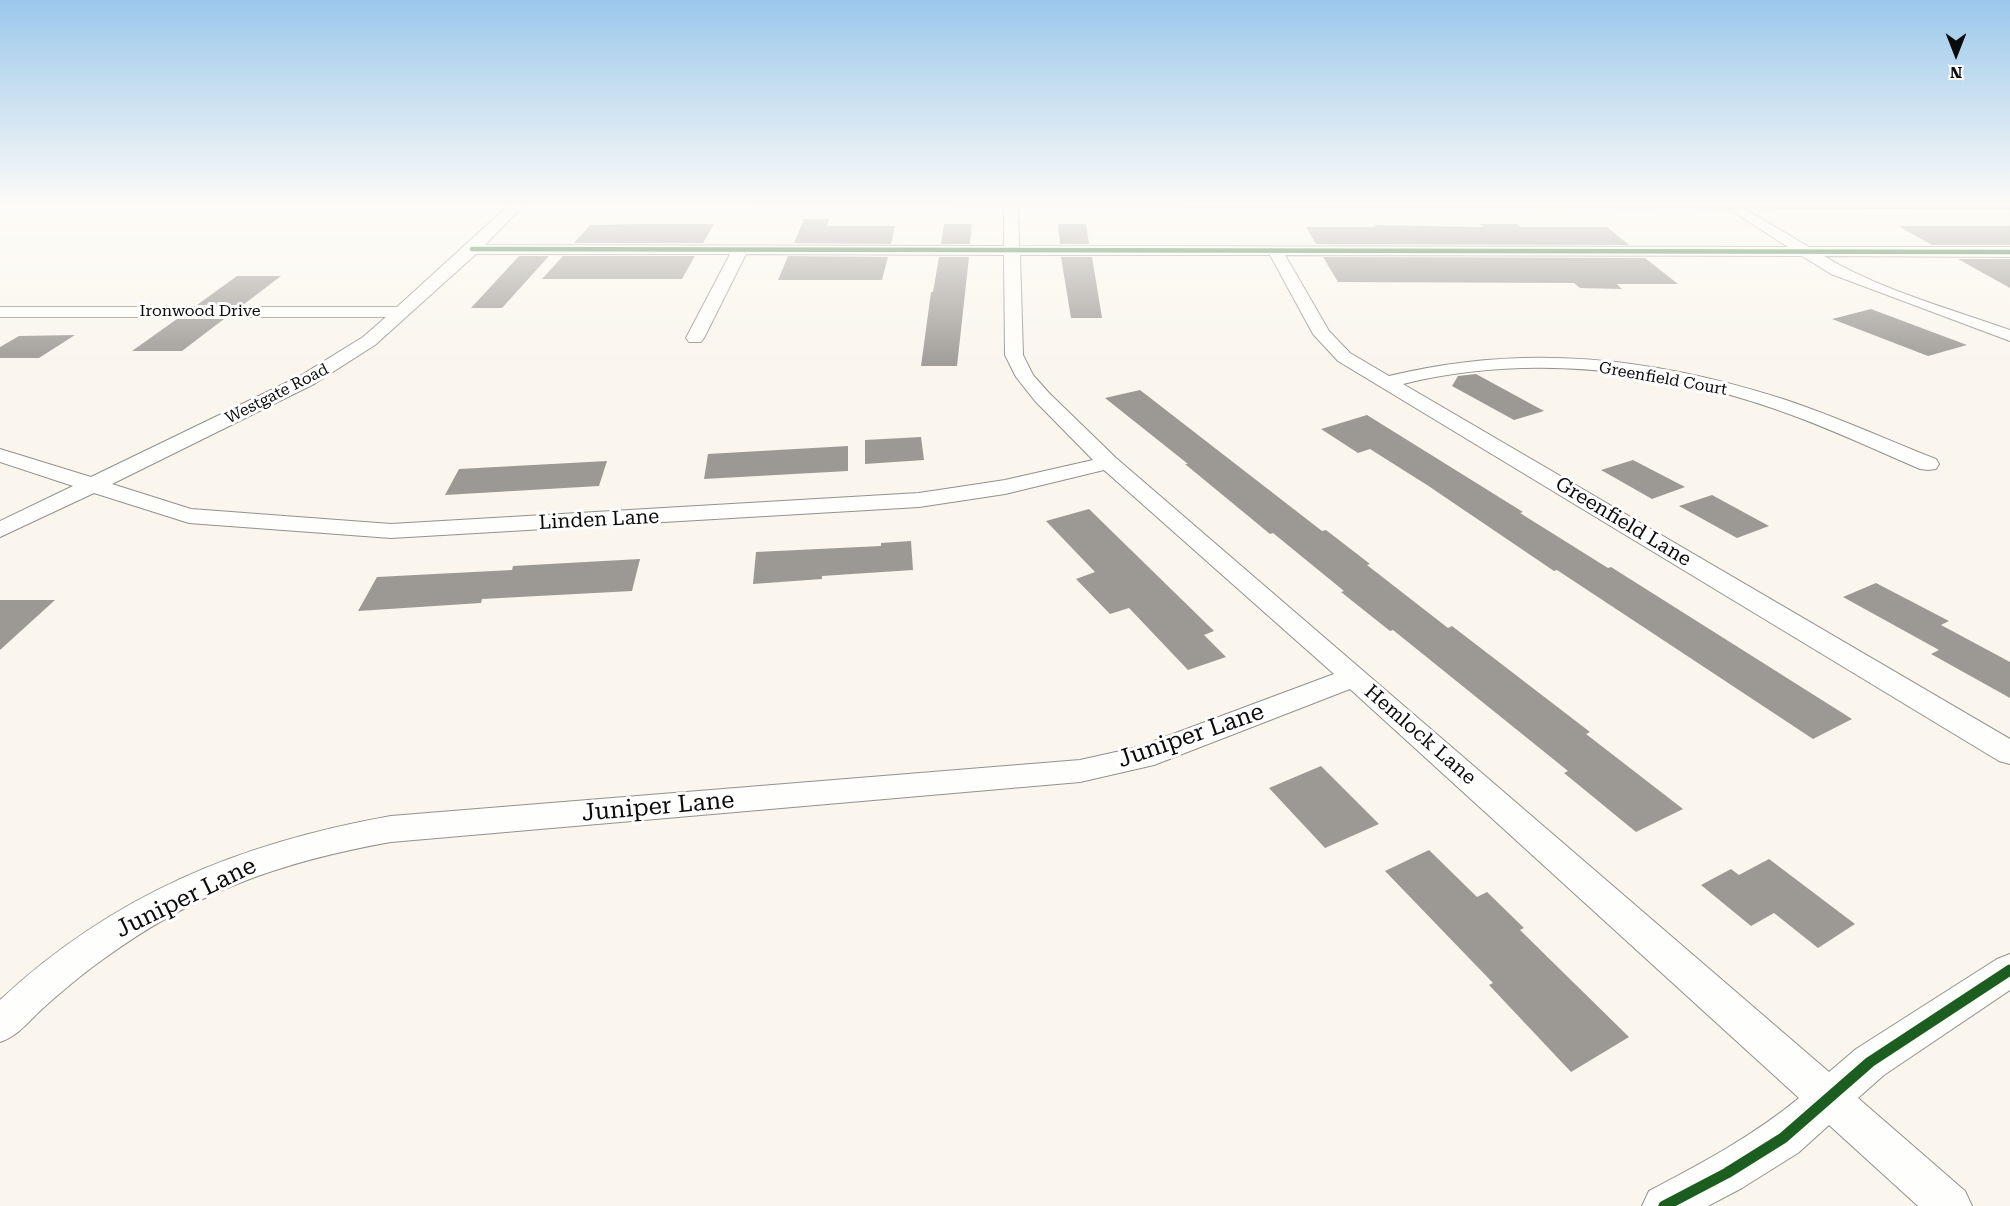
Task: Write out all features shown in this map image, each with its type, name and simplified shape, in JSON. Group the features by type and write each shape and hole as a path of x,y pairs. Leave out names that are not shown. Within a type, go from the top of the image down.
{"street":[{"name":"Westgate Road","path":"0,530 307,380 369,341 459,260"},
{"path":"695,338 736,260"},
{"name":"Hemlock Lane","path":"1011,260 1014,355 1019,367 1042,397 1108,463 1354,677 1950,1206"},
{"name":"Greenfield Lane","path":"1280,260 1322,334 1344,357 2010,753"},
{"path":"1820,260 1837,271 1864,282 2010,336"},
{"name":"Ironwood Drive","path":"0,312 400,312"},
{"name":"Greenfield Court","path":"1387,382 1440,368 1512,363 1578,365 1656,374 1701,383 1777,404 1928,464"},
{"name":"Linden Lane","path":"0,455 189,516 391,531 920,500 1005,487 1108,463"},
{"name":"Juniper Lane","path":"0,1025 52,978 91,947 153,909 261,860 332,840 391,830 1080,771 1143,757 1354,677"},
{"path":"1664,1206 1727,1173 1783,1138 1870,1062 2010,970"}],"building":[{"path":"515,260 545,260 502,308 471,308"},
{"path":"559,260 693,260 682,279 542,279"},
{"path":"786,260 887,260 882,280 778,280"},
{"path":"938,260 969,260 957,366 921,366 931,292 933,292"},
{"path":"1062,260 1093,260 1102,318 1071,318"},
{"path":"1325,260 1648,260 1678,284 1617,284 1622,289 1580,288 1574,283 1338,282"},
{"path":"1960,260 2010,260 2010,288"},
{"path":"237,276 281,276 243,305 197,305"},
{"path":"1871,309 1967,345 1928,356 1832,319"},
{"path":"177,319 224,319 182,351 132,351"},
{"path":"75,335 39,358 0,358 0,347 19,336"},
{"path":"1476,374 1544,411 1514,420 1452,386 1458,376"},
{"path":"1140,390 1322,531 1326,530 1370,564 1367,565 1448,628 1452,626 1590,732 1586,734 1683,809 1636,832 1564,773 1568,771 1393,630 1390,631 1341,592 1344,591 1273,533 1270,534 1185,464 1188,464 1105,398"},
{"path":"1367,415 1852,719 1813,739 1370,449 1358,453 1321,429"},
{"path":"921,437 924,460 865,464 865,440"},
{"path":"848,446 848,471 704,479 708,454"},
{"path":"1633,460 1685,487 1652,499 1601,470"},
{"path":"607,461 599,486 445,495 459,469"},
{"path":"1712,495 1769,526 1737,538 1679,506"},
{"path":"1089,509 1214,631 1204,635 1226,657 1188,670 1129,608 1110,614 1076,579 1095,572 1046,521"},
{"path":"911,541 913,570 822,576 822,579 753,584 756,552 881,546 881,543"},
{"path":"640,559 632,591 482,599 481,603 358,611 377,577 512,570 513,566"},
{"path":"1876,583 1949,621 1941,625 2010,662 2010,698 1931,654 1939,650 1843,597"},
{"path":"0,600 55,600 0,650"},
{"path":"1321,766 1379,824 1325,848 1269,788"},
{"path":"1429,850 1477,897 1487,892 1524,928 1520,930 1629,1037 1571,1072 1489,985 1493,983 1385,871"},
{"path":"1769,859 1855,924 1818,948 1774,913 1751,926 1701,885 1731,869 1739,875"}],"cycle path":[{"path":"1664,1206 1727,1173 1783,1138 1870,1062 2010,970"}]}
